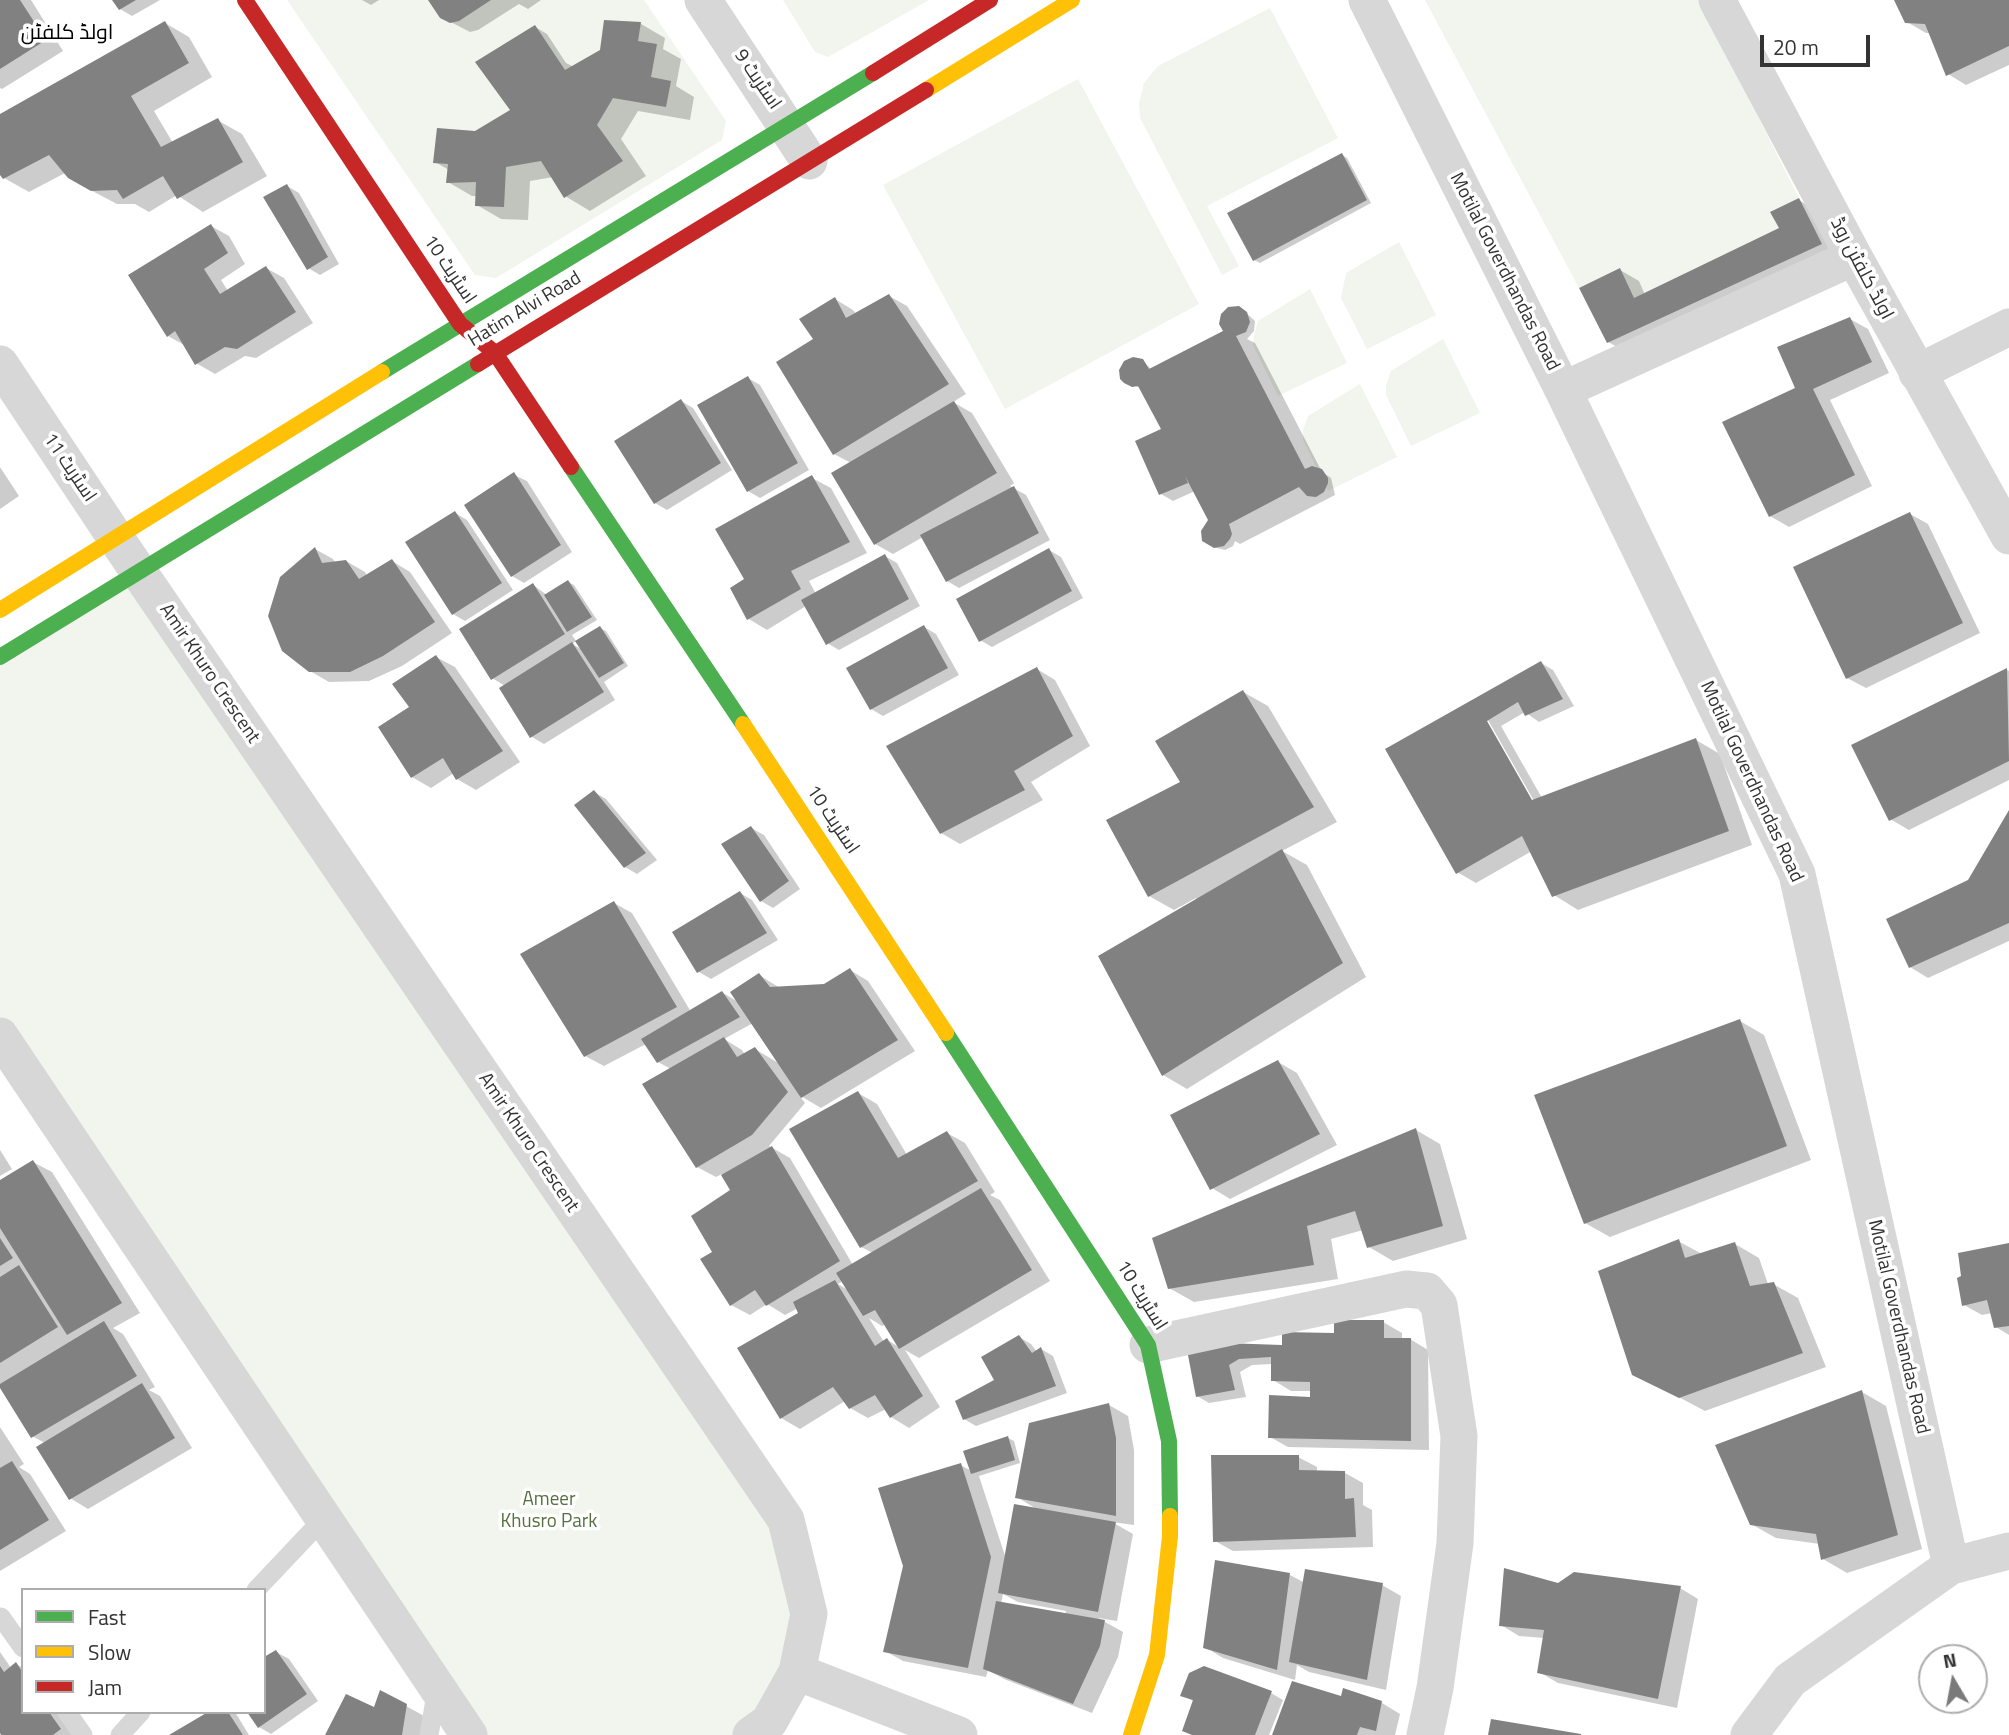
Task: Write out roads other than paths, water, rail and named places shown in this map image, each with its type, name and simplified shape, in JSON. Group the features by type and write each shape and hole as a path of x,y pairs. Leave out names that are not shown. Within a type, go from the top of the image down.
{"street":[{"name":"اسٹریٹ 10","path":"244,0 460,324 495,353 851,885 1148,1345 1169,1441 1170,1536 1157,1655 1131,1735"},
{"name":"اسٹریٹ 9","path":"703,0 809,161"},
{"name":"Hatim Alvi Road","path":"0,610 460,324 788,126 990,0"},
{"name":"Hatim Alvi Road","path":"0,656 1072,0"},
{"name":"Motilal Goverdhandas Road","path":"1367,0 1563,390 1797,874 1951,1566"},
{"name":"اولڈ کلفٹن روڈ","path":"1717,0 1917,373 2009,536"},
{"path":"1563,390 1854,257"},
{"path":"1917,373 2009,327"},
{"name":"اسٹریٹ 11","path":"0,364 139,571"},
{"name":"Amir Khuro Crescent","path":"139,571 786,1520 808,1614 797,1672 769,1722 751,1735"},
{"path":"0,1036 469,1735"},
{"path":"1148,1345 1406,1289 1427,1291 1439,1305 1459,1436 1455,1544 1435,1688 1425,1735"},
{"path":"1749,1735 1790,1680 1951,1566 2009,1551"},
{"path":"797,1672 959,1735"}],"lane":[{"path":"258,1588 324,1518"},
{"path":"1,1617 21,1645"},
{"path":"429,1735 437,1687"},
{"path":"68,1714 83,1735"},
{"path":"120,1735 139,1714"}],"district":[{"name":"اولڈ کلفٹن","path":"67,34"}],"park label":[{"name":"Ameer Khusro Park","path":"549,1511"}]}
